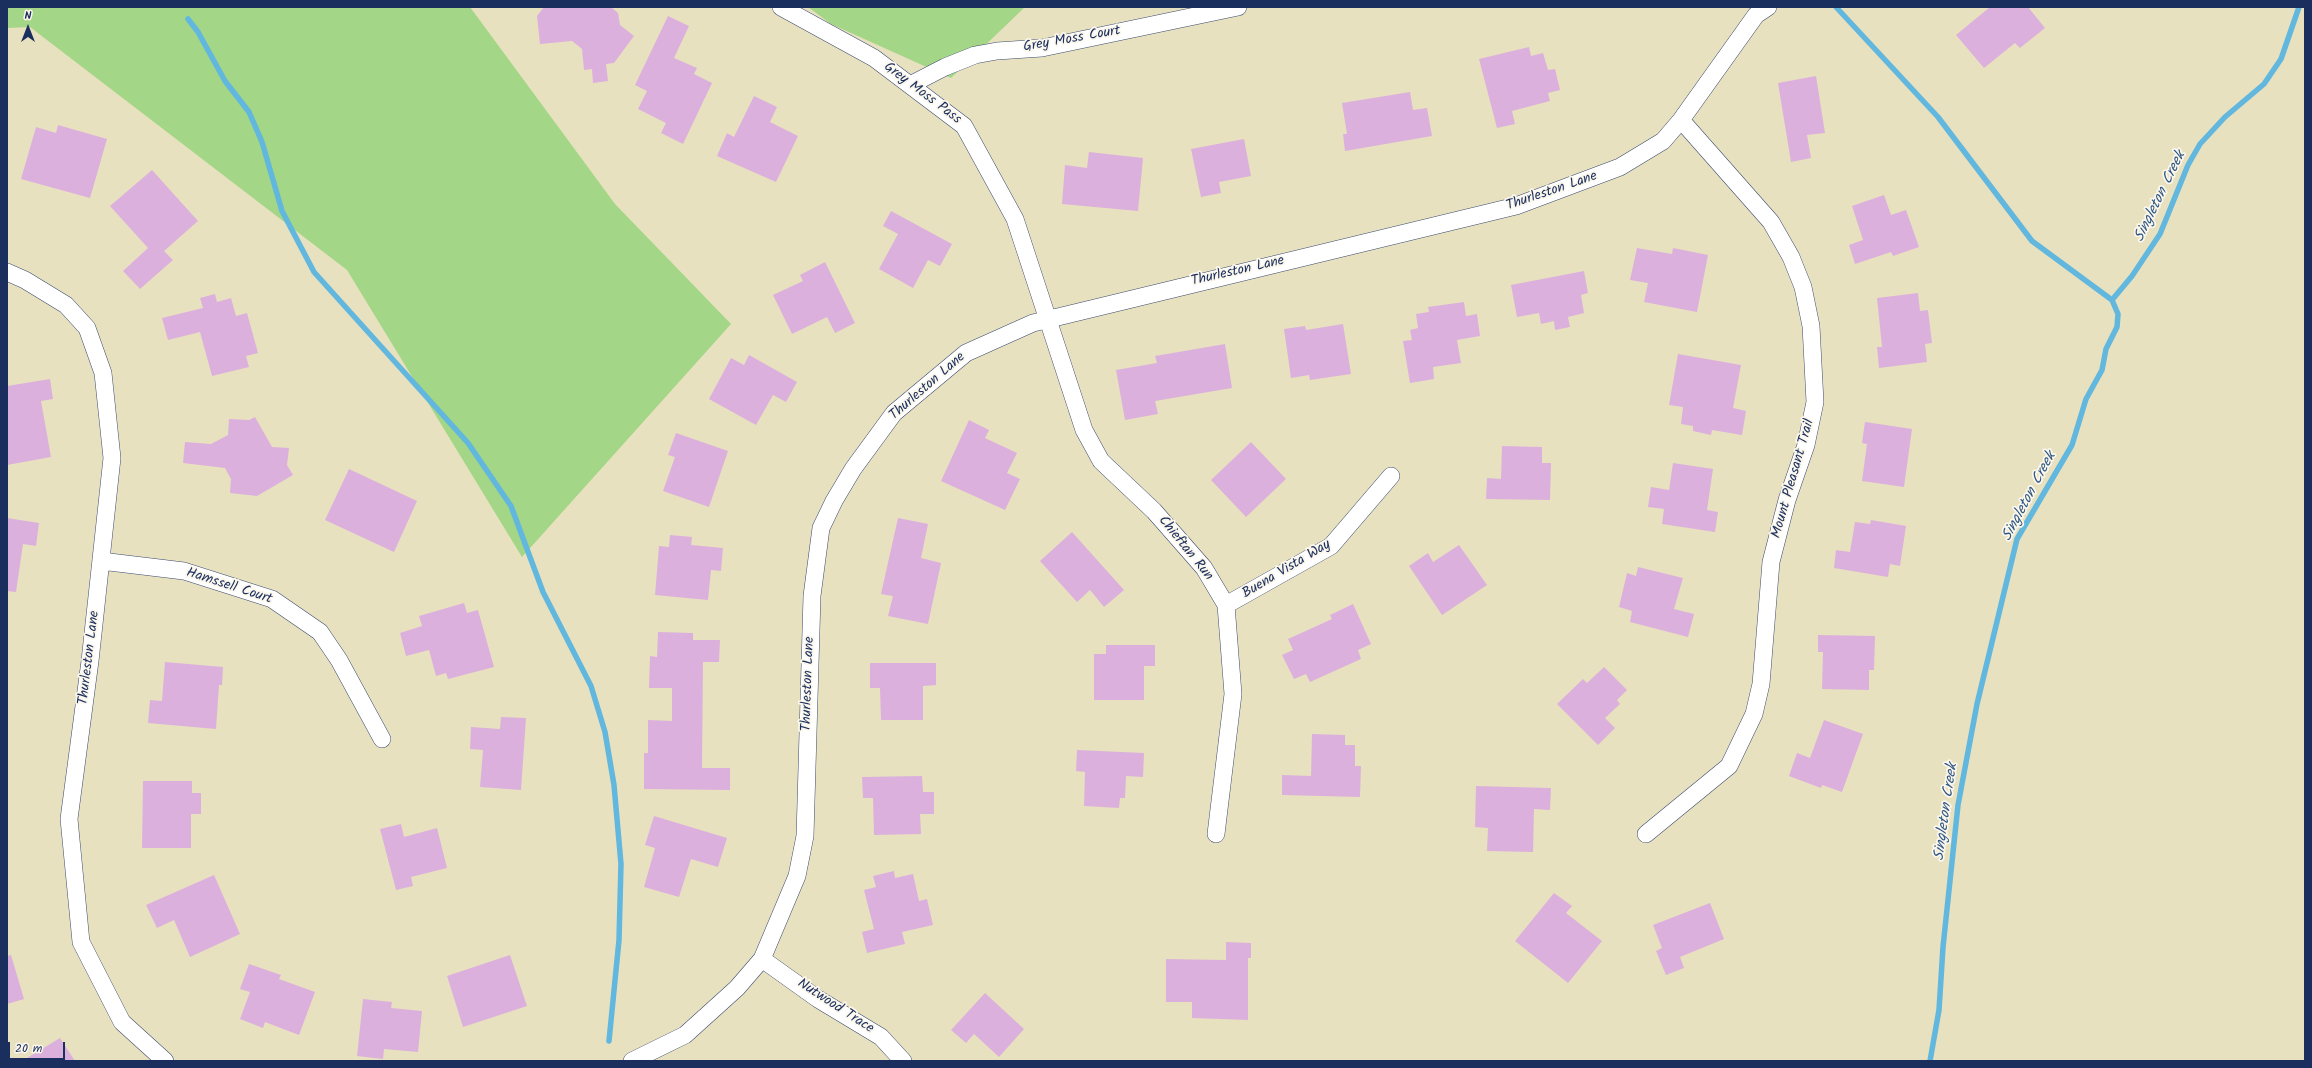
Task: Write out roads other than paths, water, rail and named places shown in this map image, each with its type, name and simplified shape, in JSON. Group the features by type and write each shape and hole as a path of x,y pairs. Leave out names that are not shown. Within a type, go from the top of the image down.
{"street":[{"name":"Grey Moss Pass","path":"781,7 874,58 964,126 1015,219 1049,317"},
{"name":"Grey Moss Court","path":"910,85 944,67 975,55 997,51 1042,48 1238,7"},
{"name":"Thurleston Lane","path":"632,1061 685,1035 737,988 762,959 797,876 805,836 812,596 821,528 834,501 853,469 894,413 966,353 1049,317 1516,206 1620,167 1663,141 1681,120 1756,15 1768,7"},
{"name":"Mount Pleasant Trail","path":"1646,834 1729,766 1754,714 1761,684 1771,562 1787,500 1806,445 1815,402 1811,326 1803,287 1791,257 1771,222 1681,120"},
{"name":"Thurleston Lane","path":"7,272 25,280 66,304 87,328 103,373 112,458 90,661 69,819 81,942 122,1022 164,1061"},
{"name":"Chieftan Run","path":"1049,317 1084,430 1101,461 1154,511 1204,568 1226,605 1233,694 1216,834"},
{"name":"Buena Vista Way","path":"1226,605 1331,546 1391,476"},
{"name":"Hamssell Court","path":"101,561 184,571 272,599 320,632 339,660 382,739"},
{"name":"Nutwood Trace","path":"762,959 818,999 881,1037 903,1061"}],"waterway":[{"path":"1836,7 1938,117 2032,241 2112,300"},
{"name":"Singleton Creek","path":"2112,300 2132,276 2160,234 2188,165 2200,144 2225,117 2264,84 2281,59 2299,7"},
{"path":"188,19 198,32 225,81 249,112 262,142 282,211 314,272 468,443 511,506 543,592 591,686 605,732 614,785 621,864 619,940 609,1041"},
{"name":"Singleton Creek","path":"1930,1061 1939,1010 1943,947 1958,805 1977,704 2017,539 2072,445 2086,399 2102,370 2106,349 2117,327 2118,314 2112,300"}]}
